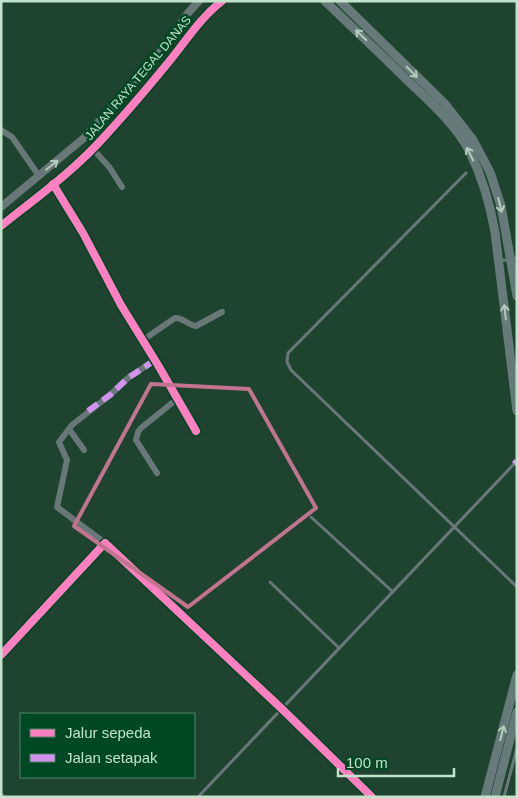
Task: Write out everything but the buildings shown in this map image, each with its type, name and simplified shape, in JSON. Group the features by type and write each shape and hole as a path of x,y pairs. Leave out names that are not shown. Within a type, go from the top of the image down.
{"main road":[{"path":"326,1 436,108 455,130 469,151 480,176 491,212 513,360 517,411"},
{"path":"340,1 445,104 473,140 486,164 497,192 514,259 517,296"},
{"path":"485,797 514,698 517,675"},
{"path":"495,797 517,712"}],"street":[{"name":"JALAN RAYA TEGAL DANAS","path":"1,207 84,138 143,73 199,1"},
{"name":"JALAN RAYA TEGAL DANAS","path":"1,226 93,149 148,87 195,27 222,1"},
{"path":"1,130 12,137 38,176"},
{"path":"93,149 110,168 122,187"},
{"path":"66,154 75,165"},
{"path":"53,184 83,233 125,312 196,431"},
{"path":"143,340 175,318 196,326 222,312"},
{"path":"155,360 128,378 110,395 88,411 60,442 67,460 57,507 105,544 282,709 372,797"},
{"path":"157,473 136,440 136,436 141,428 177,399"},
{"path":"70,429 84,450"},
{"path":"1,654 105,544"}],"lane":[{"path":"466,173 288,353 286,362 291,370 517,587"},
{"path":"499,262 514,259"},
{"path":"198,797 514,464"},
{"path":"311,517 393,592"},
{"path":"270,582 339,648"},
{"path":"504,797 517,748"}],"highlighted area":[{"path":"151,384 249,389 316,508 188,607 74,526"}],"marked path":[{"path":"88,411 110,395 128,378 155,360"},
{"path":"514,464 517,461"}],"cycle path":[{"path":"1,226 55,183 93,148 147,88 201,21 222,1"},
{"path":"53,184 83,233 121,305 196,431"},
{"path":"1,655 105,543 282,709 372,797"}]}
